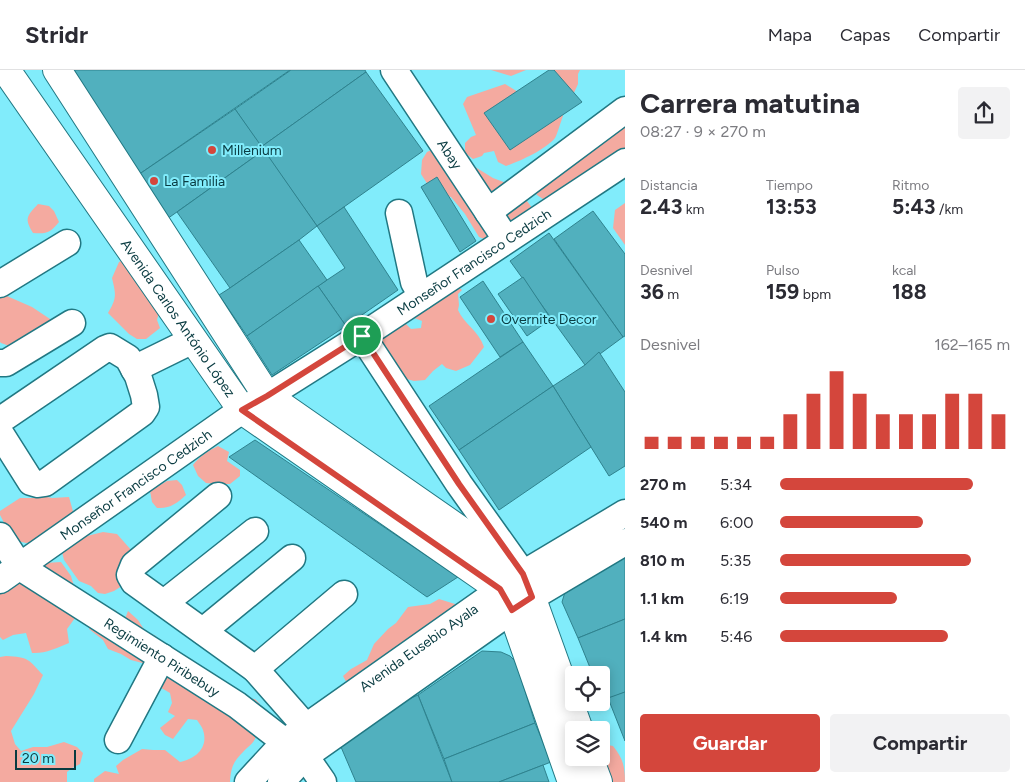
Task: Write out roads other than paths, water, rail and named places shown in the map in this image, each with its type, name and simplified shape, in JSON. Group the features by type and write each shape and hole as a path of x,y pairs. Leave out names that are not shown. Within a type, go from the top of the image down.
{"main road":[{"path":"57,70 267,396 517,593 576,721"},
{"name":"Avenida Carlos António López","path":"10,76 242,410 517,593"},
{"path":"517,593 572,782"},
{"path":"592,766 598,782"}],"street":[{"name":"Abay","path":"394,70 506,239"},
{"path":"488,212 625,110"},
{"name":"Monseñor Francisco Cedzich","path":"10,573 242,410 362,336 625,162"},
{"path":"398,213 414,282 422,296"},
{"path":"0,284 68,243"},
{"path":"0,363 6,363 72,323"},
{"path":"362,336 459,484 517,593"},
{"path":"134,369 193,340"},
{"path":"0,422 110,347 128,358 138,376 146,407 142,413 45,483 31,482 0,433"},
{"path":"218,496 134,565 130,575 134,582 255,669 306,727"},
{"name":"Avenida Eusebio Ayala","path":"248,782 517,593 625,513"},
{"path":"164,604 255,531"},
{"name":"Regimiento Piribebuy","path":"0,536 10,573 162,657 237,705 295,749 323,782"},
{"name":"Avenida Eusebio Ayala","path":"280,782 306,727 517,593 625,542"},
{"path":"203,632 292,558"},
{"path":"255,669 344,594"},
{"path":"118,740 162,657"}],"place":[{"name":"Millenium","path":"212,150"},
{"name":"La Familia","path":"154,181"},
{"name":"Overnite Decor","path":"491,319"}]}
